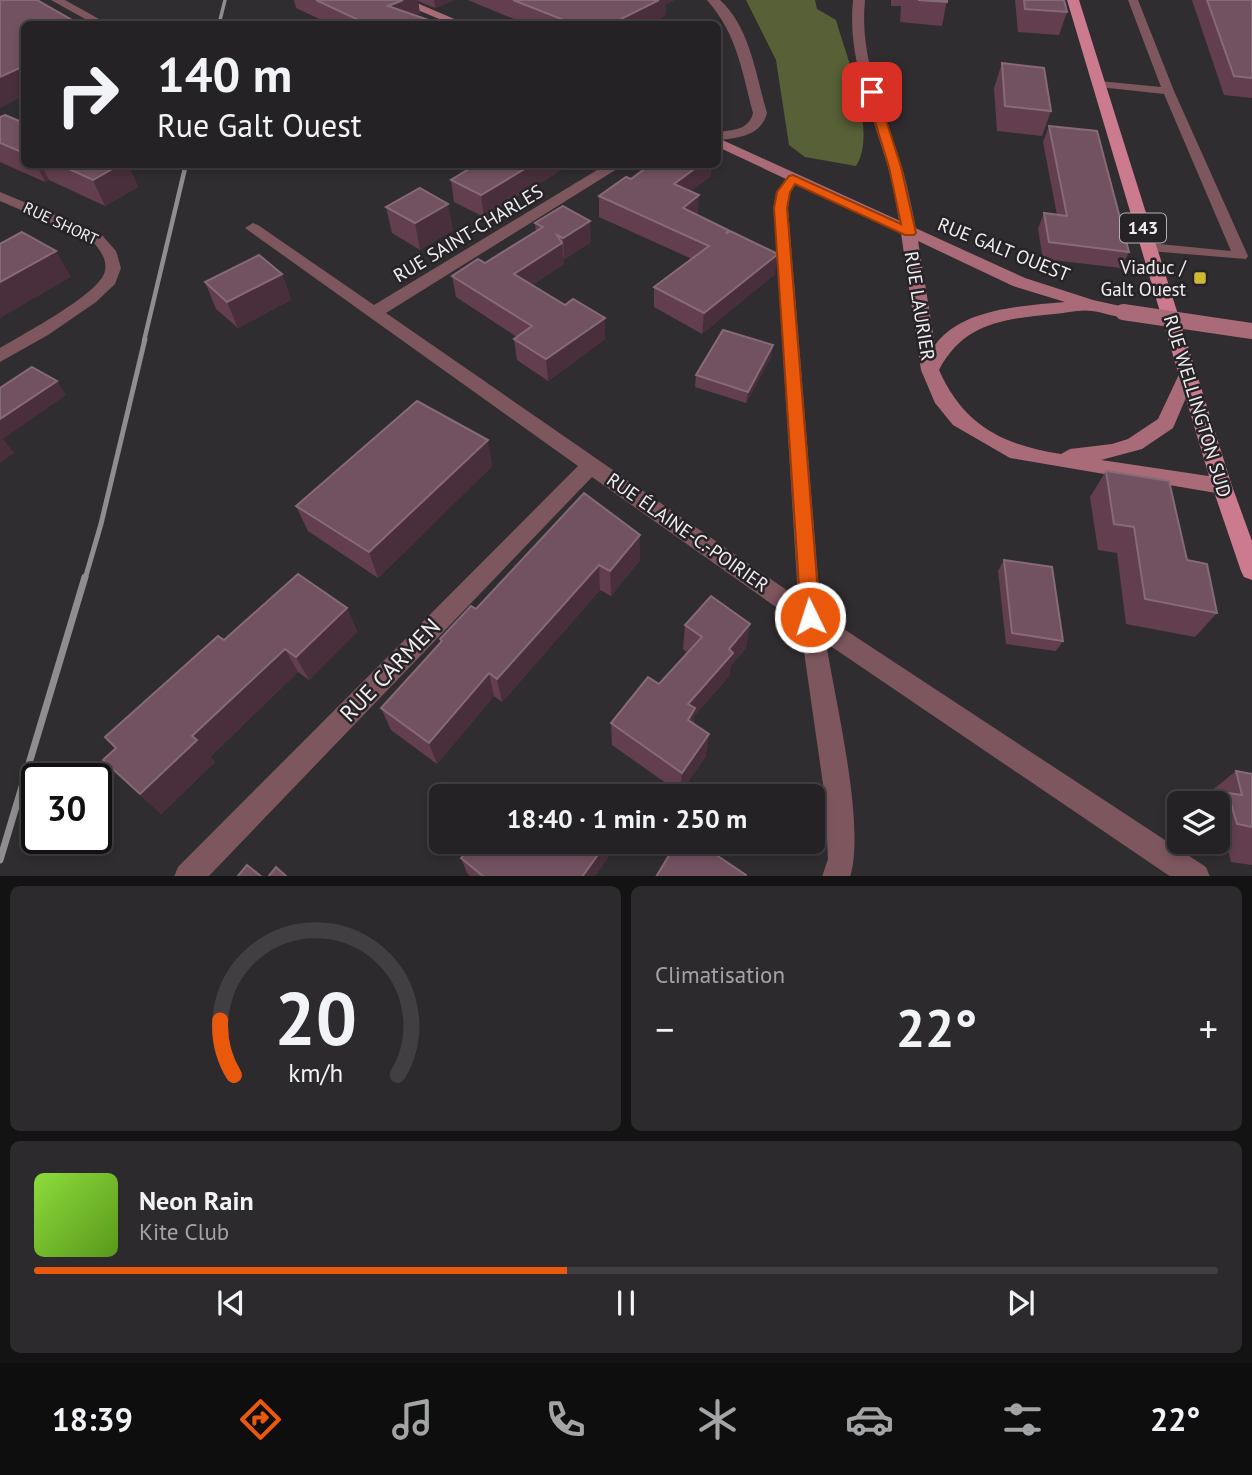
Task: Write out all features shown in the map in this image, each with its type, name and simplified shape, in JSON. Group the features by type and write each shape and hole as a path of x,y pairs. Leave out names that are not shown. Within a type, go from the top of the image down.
{"main road":[{"path":"400,0 452,21"},
{"path":"420,0 463,21"},
{"name":"RUE WELLINGTON SUD","path":"1073,0 1222,486 1252,571"},
{"name":"RUE GALT OUEST","path":"721,143 1019,282 1090,305 1122,312 1252,331"},
{"name":"RUE LAURIER","path":"909,233 930,370 942,398 960,420 1010,451 1222,486"},
{"path":"930,370 944,344 960,332 984,322 1011,314 1090,305"},
{"path":"1041,458 1112,451 1135,444 1166,424 1188,372"}],"street":[{"path":"57,0 96,21"},
{"path":"713,0 724,8 734,30 760,113 759,121 753,128 721,135"},
{"name":"RUE LAURIER","path":"859,0 856,21 864,67 895,167 909,233"},
{"name":"RUE SAINT-CHARLES","path":"375,312 611,168"},
{"path":"793,178 783,192 780,208 810,617 838,798 842,859 836,876"},
{"name":"RUE SHORT","path":"0,196 96,237 106,245 113,260 109,279 96,293 0,356"},
{"name":"RUE ÉLAINE-C.-POIRIER","path":"253,228 848,645 1194,876"},
{"name":"RUE CARMEN","path":"189,876 593,464"}],"lane":[{"path":"1133,0 1168,91 1241,256 1149,247"},
{"path":"1099,84 1168,91"}],"green space":[{"path":"746,0 815,0 817,9 836,20 853,73 862,114 864,134 862,151 856,166 805,157 789,145 776,60"}],"building":[{"path":"0,0 37,0 74,21 21,21 21,67 0,77"},
{"path":"316,0 403,0 388,6 431,21 361,21"},
{"path":"513,0 659,0 617,21 566,21"},
{"path":"1024,0 1064,0 1067,12 1025,9"},
{"path":"1207,0 1252,0 1252,78 1234,76"},
{"path":"1002,63 1044,68 1051,111 1005,106"},
{"path":"5,115 21,122 21,152 0,143 0,117"},
{"path":"1049,126 1097,131 1129,252 1049,242 1044,213 1067,216"},
{"path":"67,168 114,168 93,180"},
{"path":"470,168 526,168 481,195 451,180"},
{"path":"646,168 696,168 674,184 699,195 683,208 728,230 726,234 730,231 778,254 704,313 654,287 709,246 599,196 626,177 631,179"},
{"path":"420,188 448,204 415,223 386,207"},
{"path":"563,206 590,221 563,238 557,235 562,243 514,274 565,305 573,299 605,318 546,359 514,339 532,326 452,276 478,259 485,263 543,227 535,223"},
{"path":"22,232 56,251 0,282 0,244"},
{"path":"259,255 282,274 227,302 205,282"},
{"path":"723,330 773,345 748,392 696,375"},
{"path":"32,367 57,381 0,419 0,388"},
{"path":"417,401 488,440 369,552 296,506"},
{"path":"1106,471 1169,481 1187,560 1207,564 1217,613 1145,599 1134,527 1114,524"},
{"path":"584,493 640,535 610,571 599,565 497,679 489,673 429,743 381,708 471,606 476,609"},
{"path":"1004,560 1052,567 1063,641 1012,633"},
{"path":"298,574 347,608 296,657 285,649 192,736 197,740 140,794 112,768 112,763 103,760 116,748 105,737 218,636 224,640"},
{"path":"711,596 750,624 729,649 733,653 688,704 695,708 688,720 709,734 682,773 611,723 648,677 659,684 702,637 685,625"},
{"path":"1236,771 1252,774 1252,827 1237,824 1230,793 1242,795"},
{"path":"464,854 598,854 583,876 483,876 461,858"},
{"path":"670,854 715,854 746,876 657,876"},
{"path":"247,865 261,876 238,876"},
{"path":"276,867 286,876 269,876"}],"railway":[{"path":"220,21 225,0"},
{"path":"144,341 185,168"},
{"path":"85,579 101,524 145,339"},
{"path":"0,860 85,577"}],"place":[{"name":"Viaduc / Galt Ouest","path":"1200,278"}],"route":[{"path":"810,617 780,208 783,192 793,178 909,233 895,167 872,92"}]}
